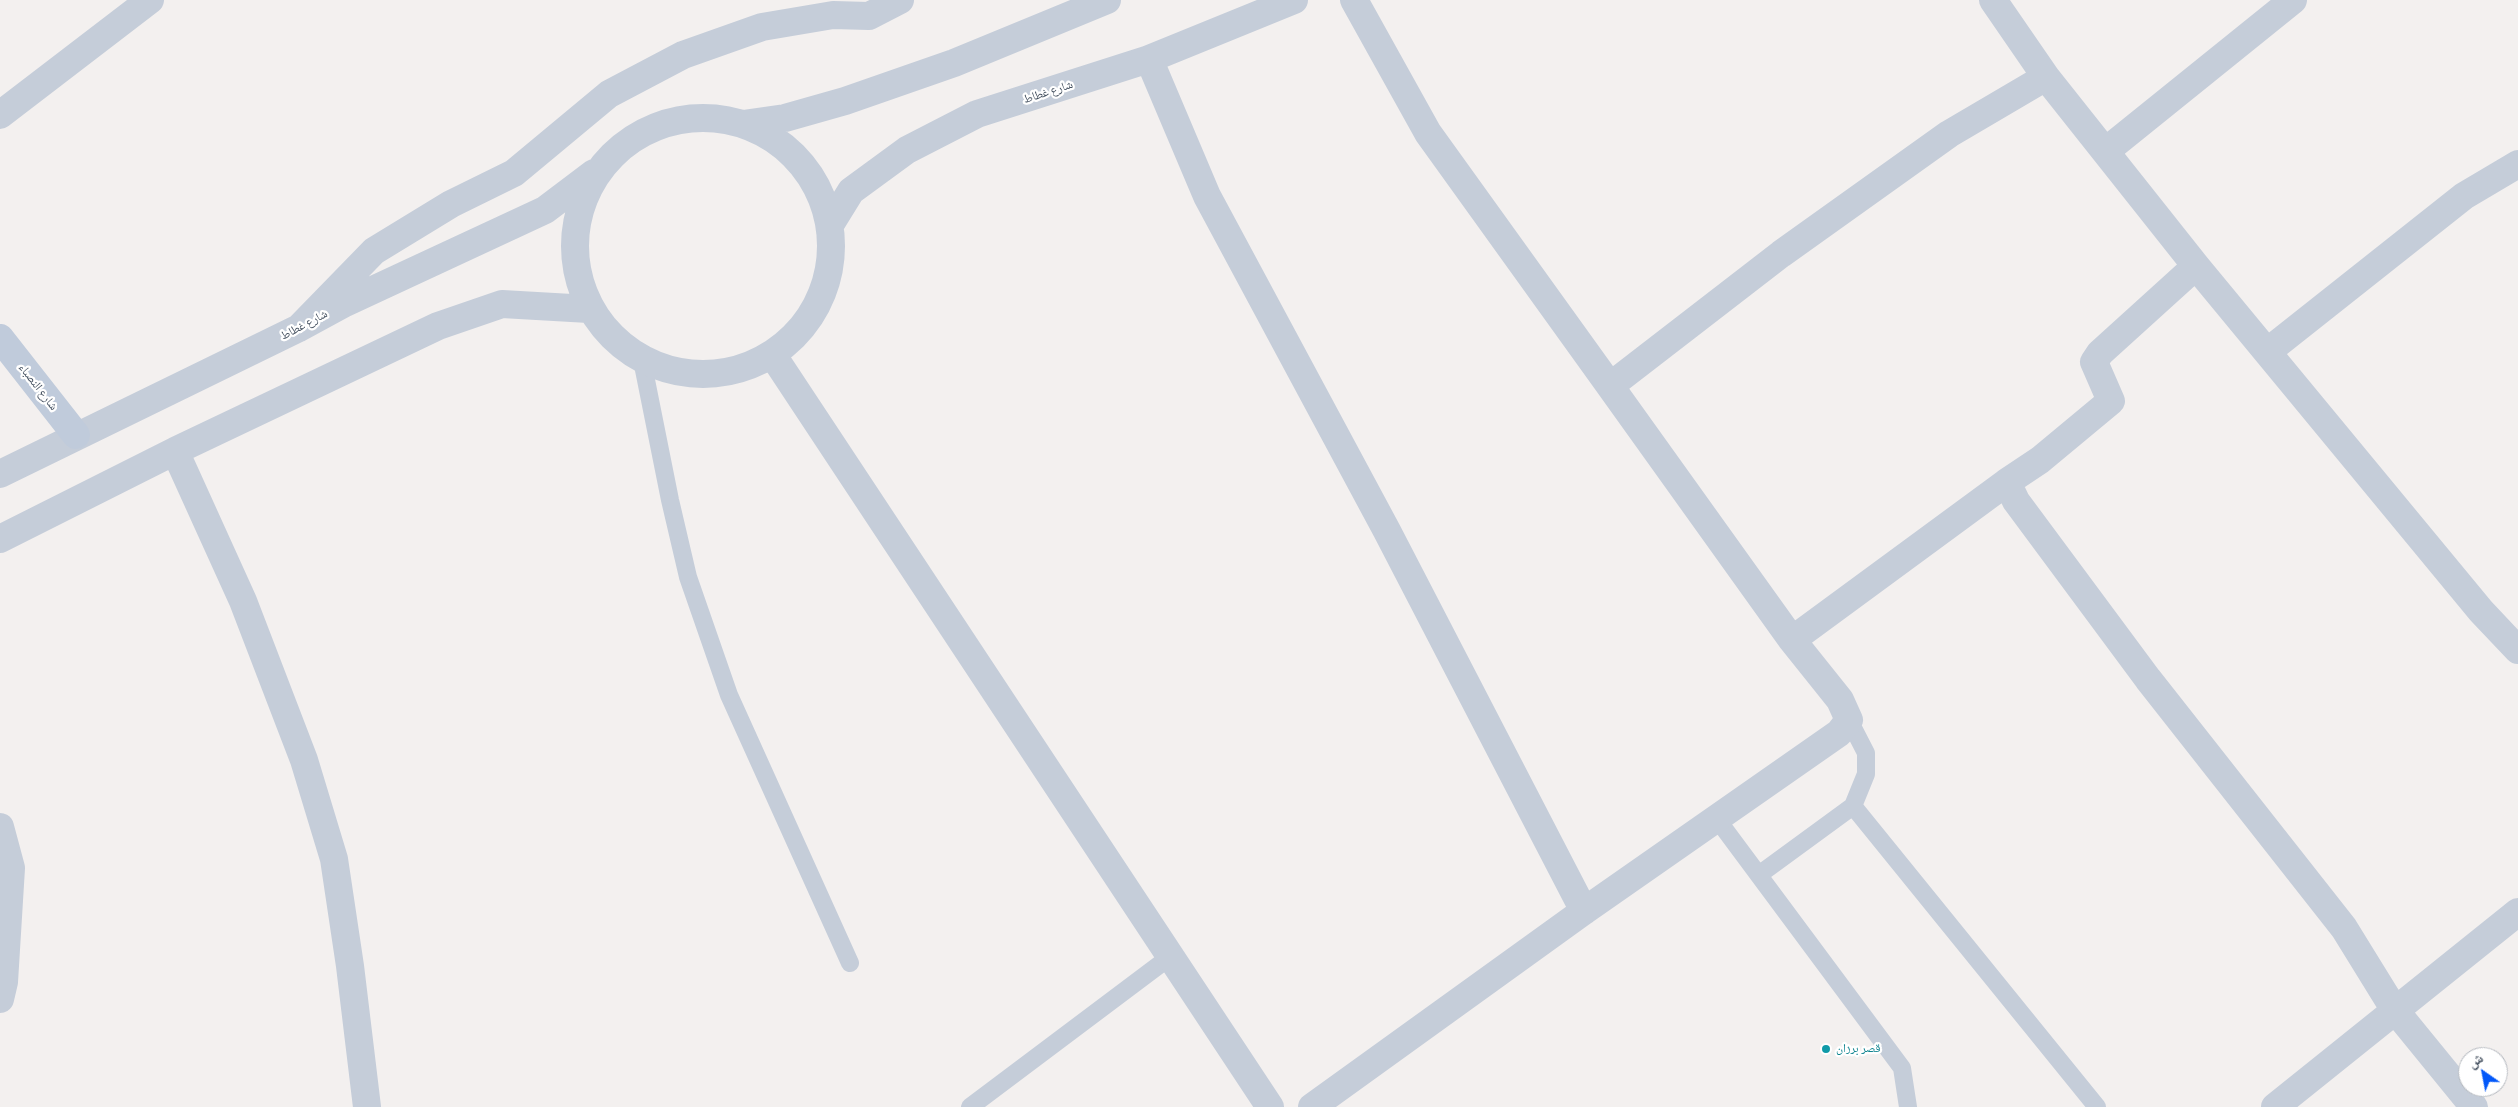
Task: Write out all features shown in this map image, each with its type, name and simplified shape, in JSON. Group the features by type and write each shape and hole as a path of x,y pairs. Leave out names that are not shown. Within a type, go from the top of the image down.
{"street":[{"path":"0,115 150,0"},
{"path":"300,328 374,251 451,204 514,173 609,94 683,55 762,27 833,15 900,0"},
{"path":"742,124 785,118 845,102 954,63 1107,0"},
{"name":"شارع غطاط","path":"830,225 851,191 907,150 977,114 1148,60 1294,0"},
{"path":"1312,1107 1584,911 1839,733 1849,720 1840,700 1792,640 1428,133 1354,0"},
{"path":"1993,0 2046,76 2107,150 2196,266 2481,611 2518,650"},
{"path":"2107,150 2293,0"},
{"path":"1148,60 1207,196 1387,531 1584,911"},
{"path":"1610,386 1781,254 1941,140 2046,76"},
{"name":"شارع غطاط","path":"0,474 300,328 345,303 545,210 601,167 636,136 659,125 686,119 714,118 742,124"},
{"path":"601,167 584,198 573,246 578,280 589,309 610,337 642,360 680,373 723,374 758,363 788,343 810,317 826,287 832,258 830,225 818,188 802,164 777,140 742,124"},
{"path":"2267,352 2464,196 2518,164"},
{"path":"1792,640 2007,482 2040,460 2105,408 2111,401 2109,392 2096,371 2094,362 2100,353 2196,266"},
{"path":"0,539 175,451 438,326 502,304 589,309"},
{"name":"شارع النصباء","path":"0,338 76,436"},
{"path":"772,354 1270,1107"},
{"path":"175,451 250,619 304,760 334,858 368,1107"},
{"path":"2007,482 2016,501 2148,678 2344,928 2394,1009 2474,1107"},
{"path":"0,826 12,868 4,982 0,999"},
{"path":"2275,1107 2394,1009 2518,912"}],"lane":[{"path":"642,360 670,500 688,577 729,695 850,963"},
{"path":"1760,874 1853,806 1866,774 1866,753 1849,720"},
{"path":"1853,806 2097,1107"},
{"path":"1717,818 1902,1068 1908,1107"},
{"path":"970,1107 1171,956"}],"place":[{"name":"قصر برزان","path":"1826,1049"}]}
